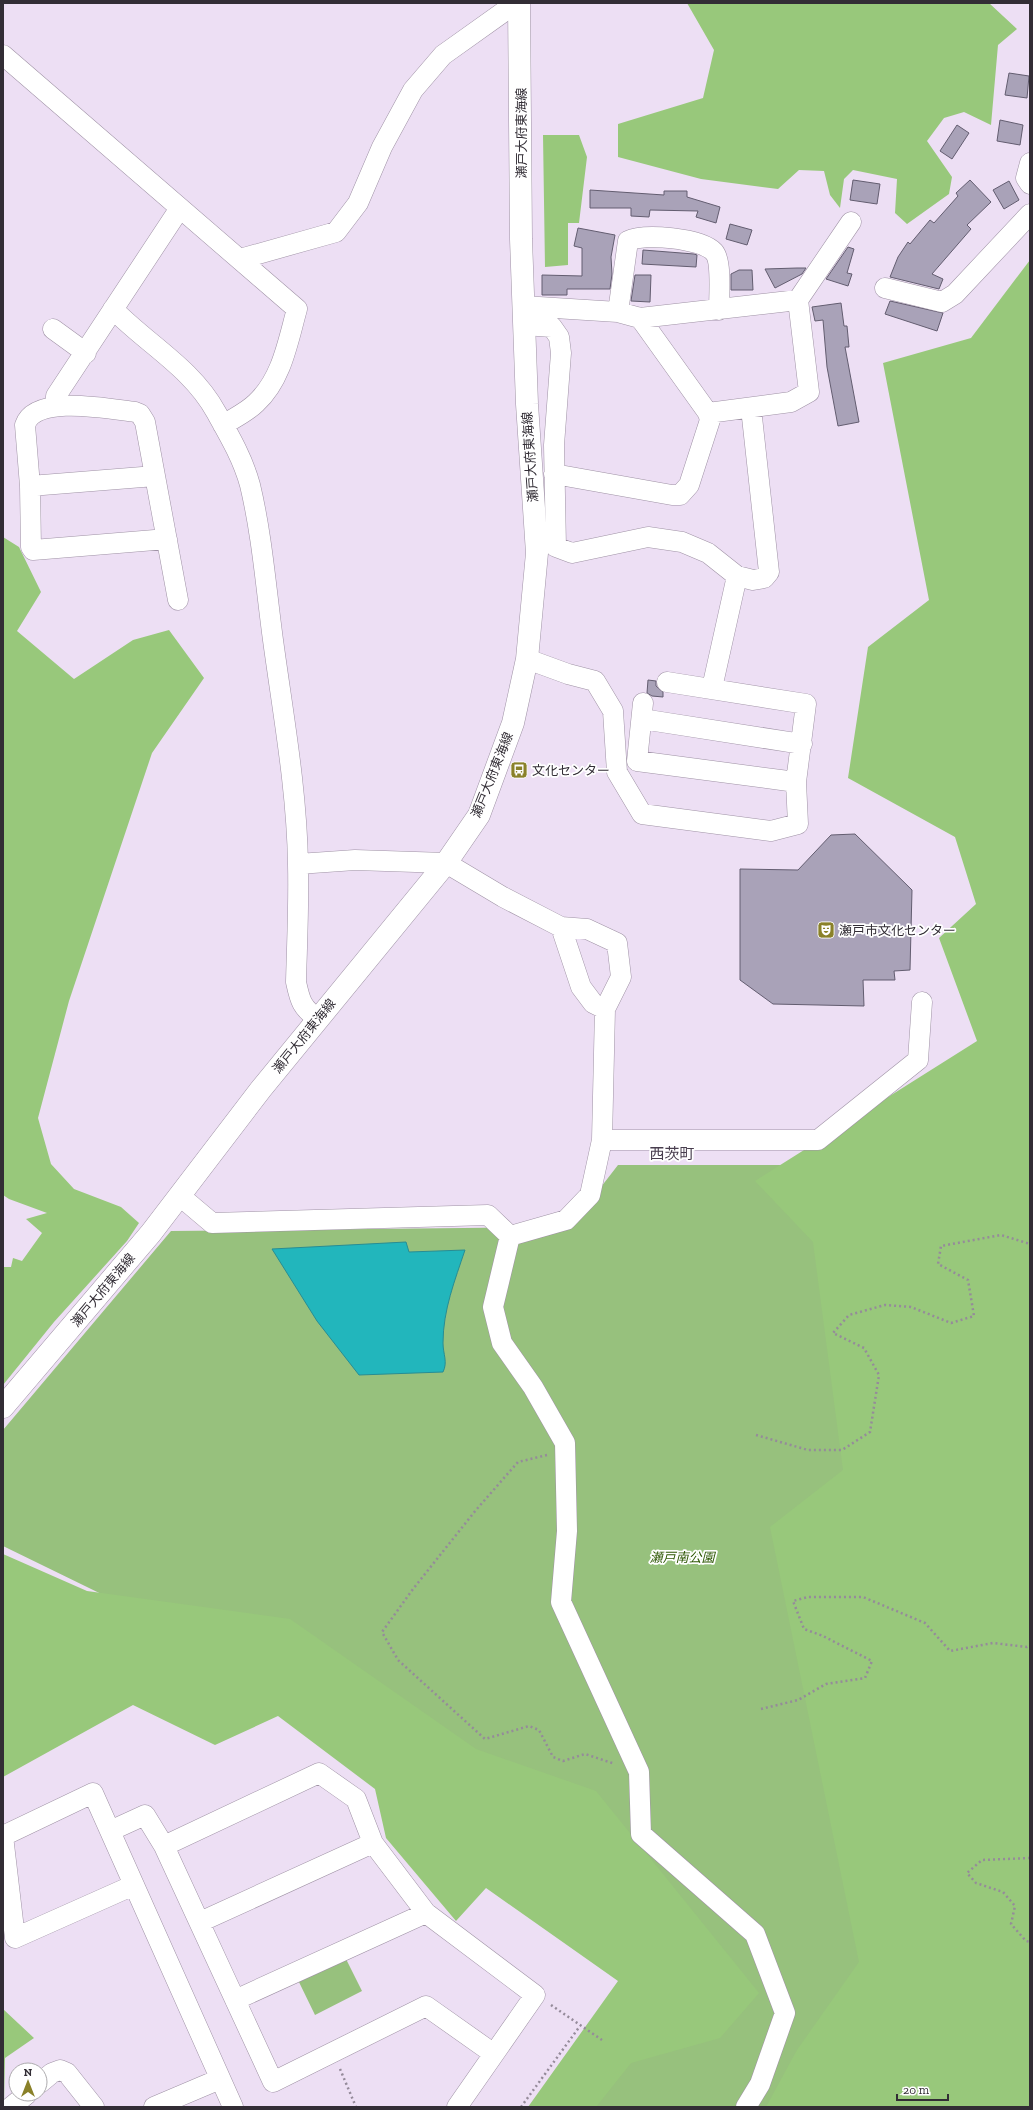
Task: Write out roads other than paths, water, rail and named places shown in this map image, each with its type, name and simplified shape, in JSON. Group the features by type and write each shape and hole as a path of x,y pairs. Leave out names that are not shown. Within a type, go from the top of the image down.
{"main road":[{"name":"瀬戸大府東海線","path":"3,1407 146,1239 261,1089 446,863 479,815 513,723 527,659 537,553 523,316 519,3"}],"street":[{"path":"240,259 336,232 358,203 382,147 413,90 443,55 516,3"},
{"path":"3,55 297,309 278,371 268,387 256,403 223,426"},
{"path":"1030,162 1026,178 1030,184"},
{"path":"56,405 56,396 86,353 113,309 180,208"},
{"path":"884,288 942,302 955,294 1030,214"},
{"path":"708,413 792,402 809,392 798,300 851,222"},
{"path":"618,312 628,241 633,238 666,238 697,242 714,252 718,261 719,310"},
{"path":"523,316 618,312 640,318 798,300"},
{"path":"113,309 131,327 164,352 192,378 216,410 223,426 236,446 250,484 262,555 291,777 298,864 296,982 300,999 306,1010 318,1019"},
{"path":"523,316 552,327 559,338 560,353 554,445 556,547 572,553 648,537 682,542 708,553 737,576 753,580 764,578 769,572 751,408"},
{"path":"554,474 680,495 689,485 710,420 708,413 640,318"},
{"path":"53,329 86,353"},
{"path":"167,539 33,550 31,547 30,486 25,425 27,418 35,411 56,405 135,412 140,414 145,422 167,539 178,600"},
{"path":"30,486 155,476"},
{"path":"712,688 737,576"},
{"path":"527,659 568,674 595,681 613,711 617,772 642,814 771,831 798,824 796,782 806,704 667,682"},
{"path":"796,782 637,761 642,711 802,744"},
{"path":"298,864 355,860 446,863 502,897 561,927 587,929 617,943 621,977 605,1009 602,1140 590,1195 566,1220 510,1236"},
{"path":"561,927 581,987 593,1003 605,1009"},
{"path":"602,1140 818,1140 918,1060 922,1002"},
{"path":"180,1196 212,1223 488,1215 510,1236"},
{"path":"510,1236 493,1307 502,1343 533,1387 565,1443 567,1531 560,1602 639,1772 641,1834 755,1934 785,2013 760,2084 746,2107"},
{"path":"164,1846 320,1773 356,1799 373,1843 426,1913 536,1995 457,2107"},
{"path":"134,1885 15,1938 3,1836 93,1794 110,1831 134,1885 220,2079 233,2107"},
{"path":"110,1831 145,1815 164,1846 273,2082 426,2006 494,2054"},
{"path":"200,1922 373,1843"},
{"path":"235,2000 426,1913"},
{"path":"48,2076 60,2070 68,2073 94,2107"},
{"path":"154,2107 220,2079"}],"water":[{"path":"406,1242 409,1252 465,1250 447,1307 443,1343 445,1361 443,1372 359,1375 317,1321 272,1249"}],"place":[{"name":"文化センター","path":"519,770"},
{"name":"瀬戸市文化センター","path":"826,930"}],"district":[{"name":"西茨町","path":"672,1154"}],"park label":[{"name":"瀬戸南公園","path":"682,1557"}]}
